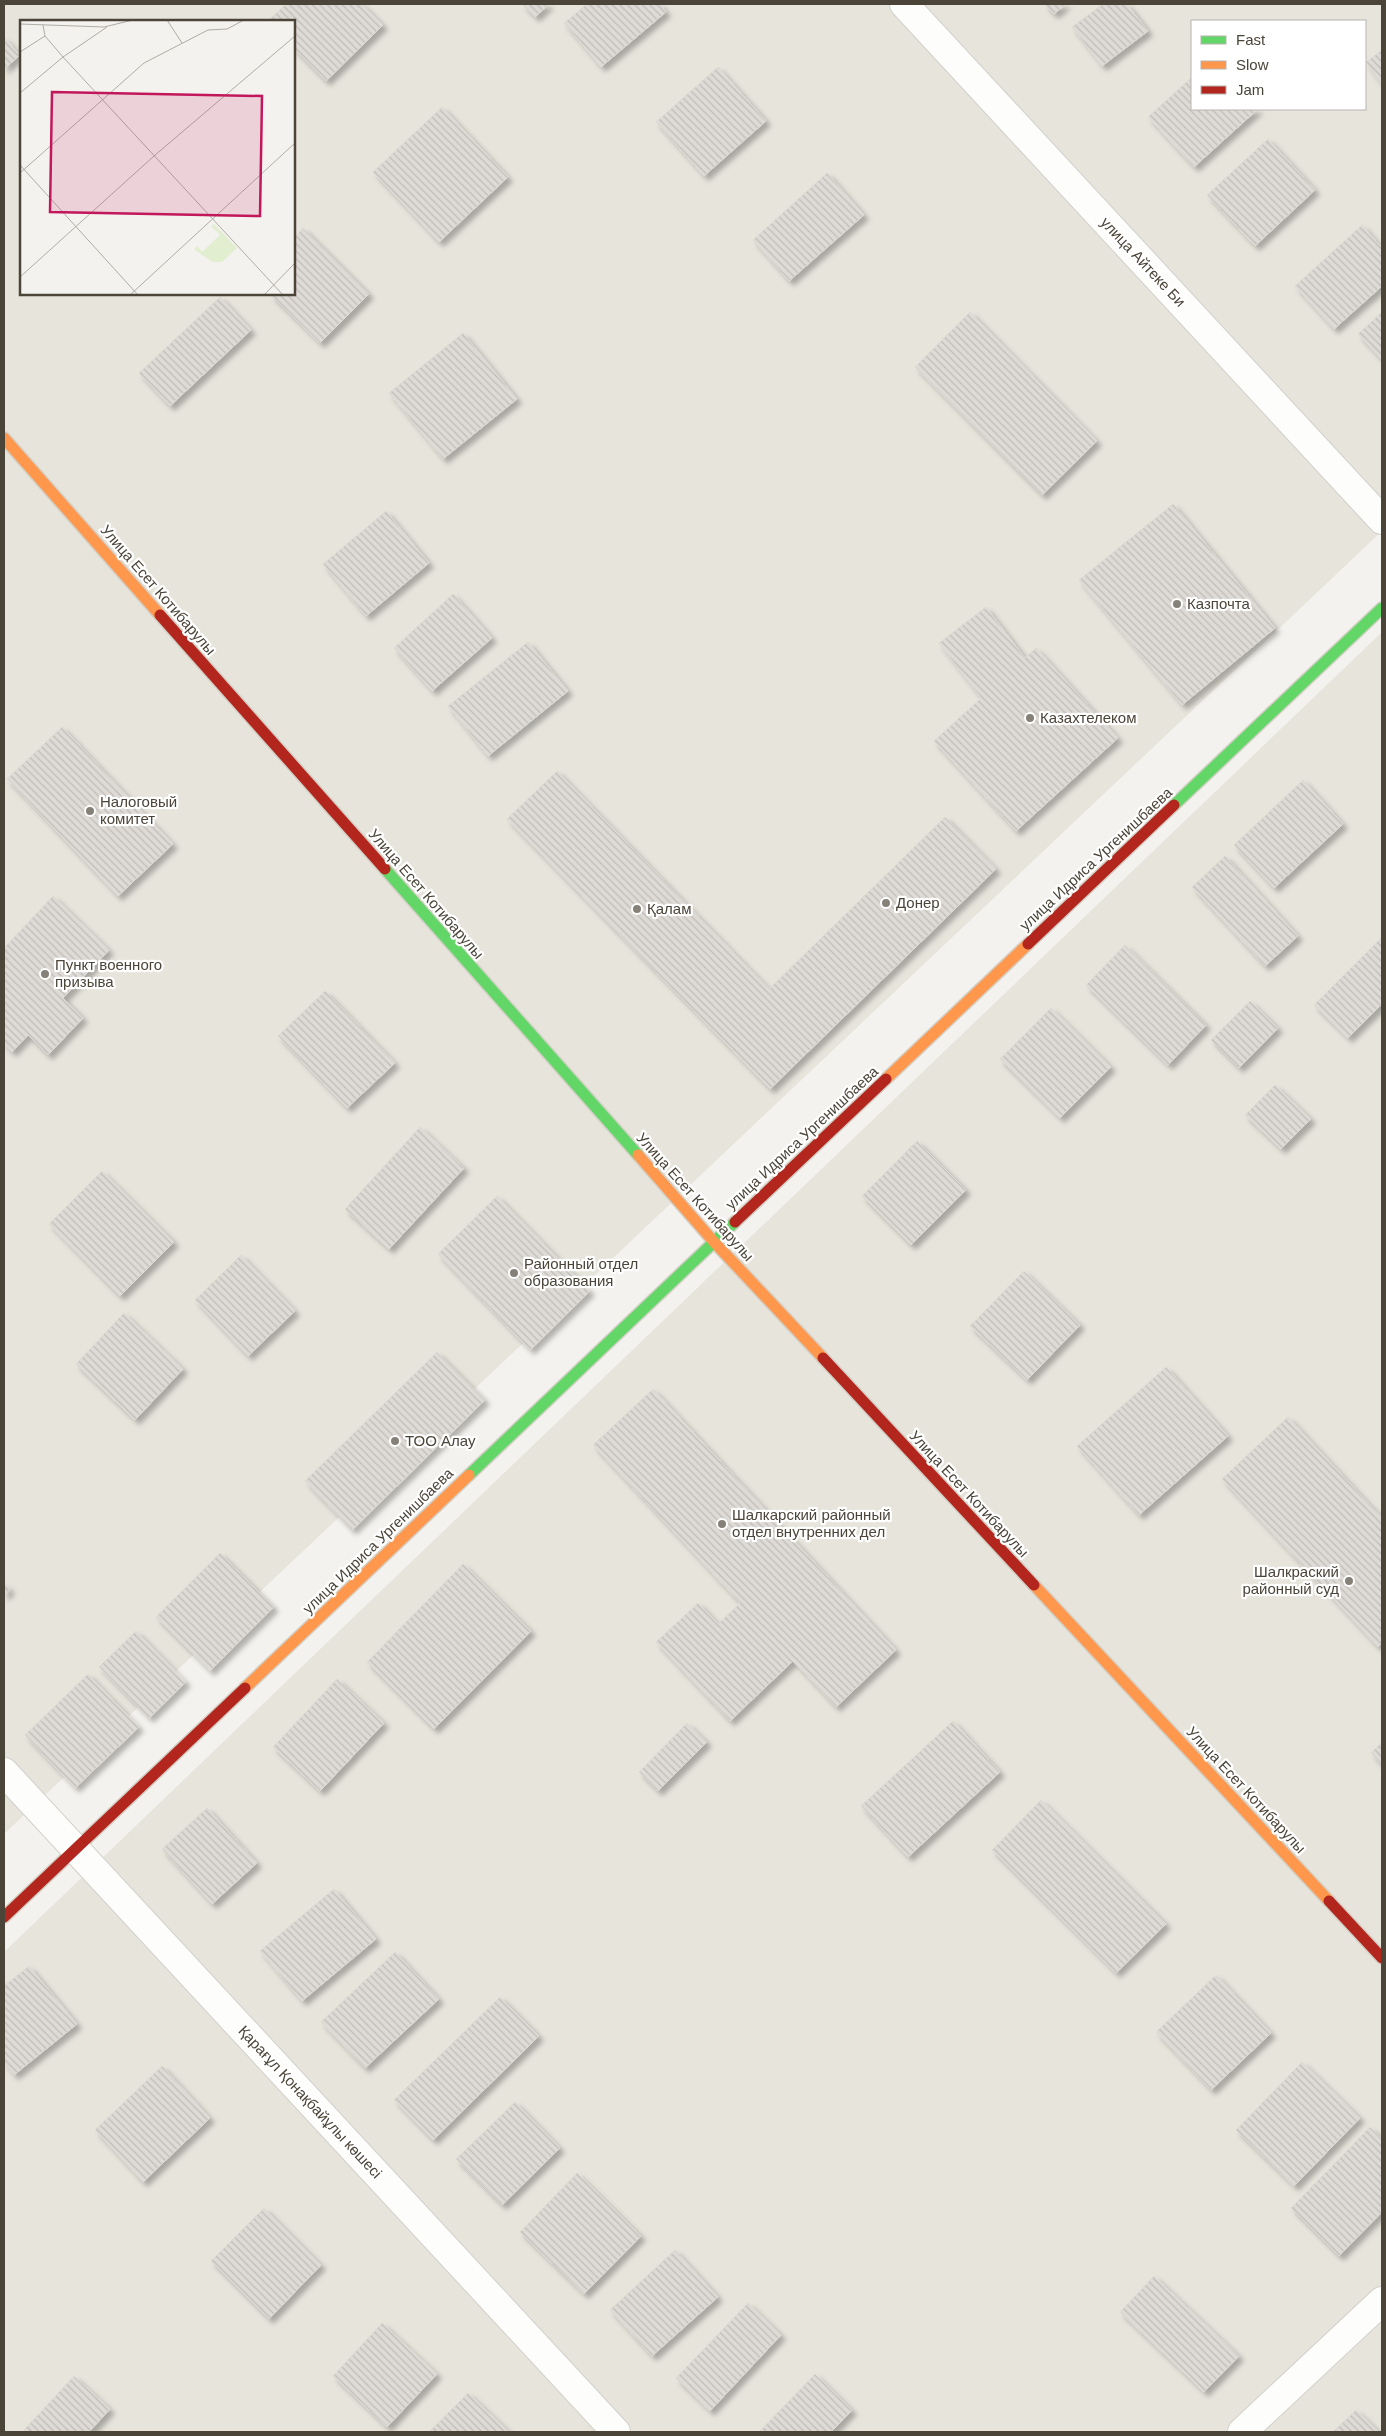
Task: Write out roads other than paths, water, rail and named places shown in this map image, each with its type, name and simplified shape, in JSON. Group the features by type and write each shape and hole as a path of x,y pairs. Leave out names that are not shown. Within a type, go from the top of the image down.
{"main road":[{"name":"Улица Есет Котибарулы","path":"4,438 714,1242 1382,1958"},
{"name":"улица Идриса Ургенишбаева","path":"4,1918 1382,608"}],"street":[{"name":"улица Айтеке Би","path":"904,4 1382,520"},
{"name":"Қарағұл Қонақбайұлы көшесі","path":"4,1772 616,2432"},
{"path":"1242,2432 1382,2301"}],"place":[{"name":"Казпочта","path":"1177,604"},
{"name":"Казахтелеком","path":"1030,718"},
{"name":"Налоговый комитет","path":"90,811"},
{"name":"Донер","path":"886,903"},
{"name":"Қалам","path":"637,909"},
{"name":"Пункт военного призыва","path":"45,974"},
{"name":"Районный отдел образования","path":"514,1273"},
{"name":"ТОО Алау","path":"395,1441"},
{"name":"Шалкарский районный отдел внутренних дел","path":"722,1524"},
{"name":"Шалкраский районный суд","path":"1349,1581"}]}
